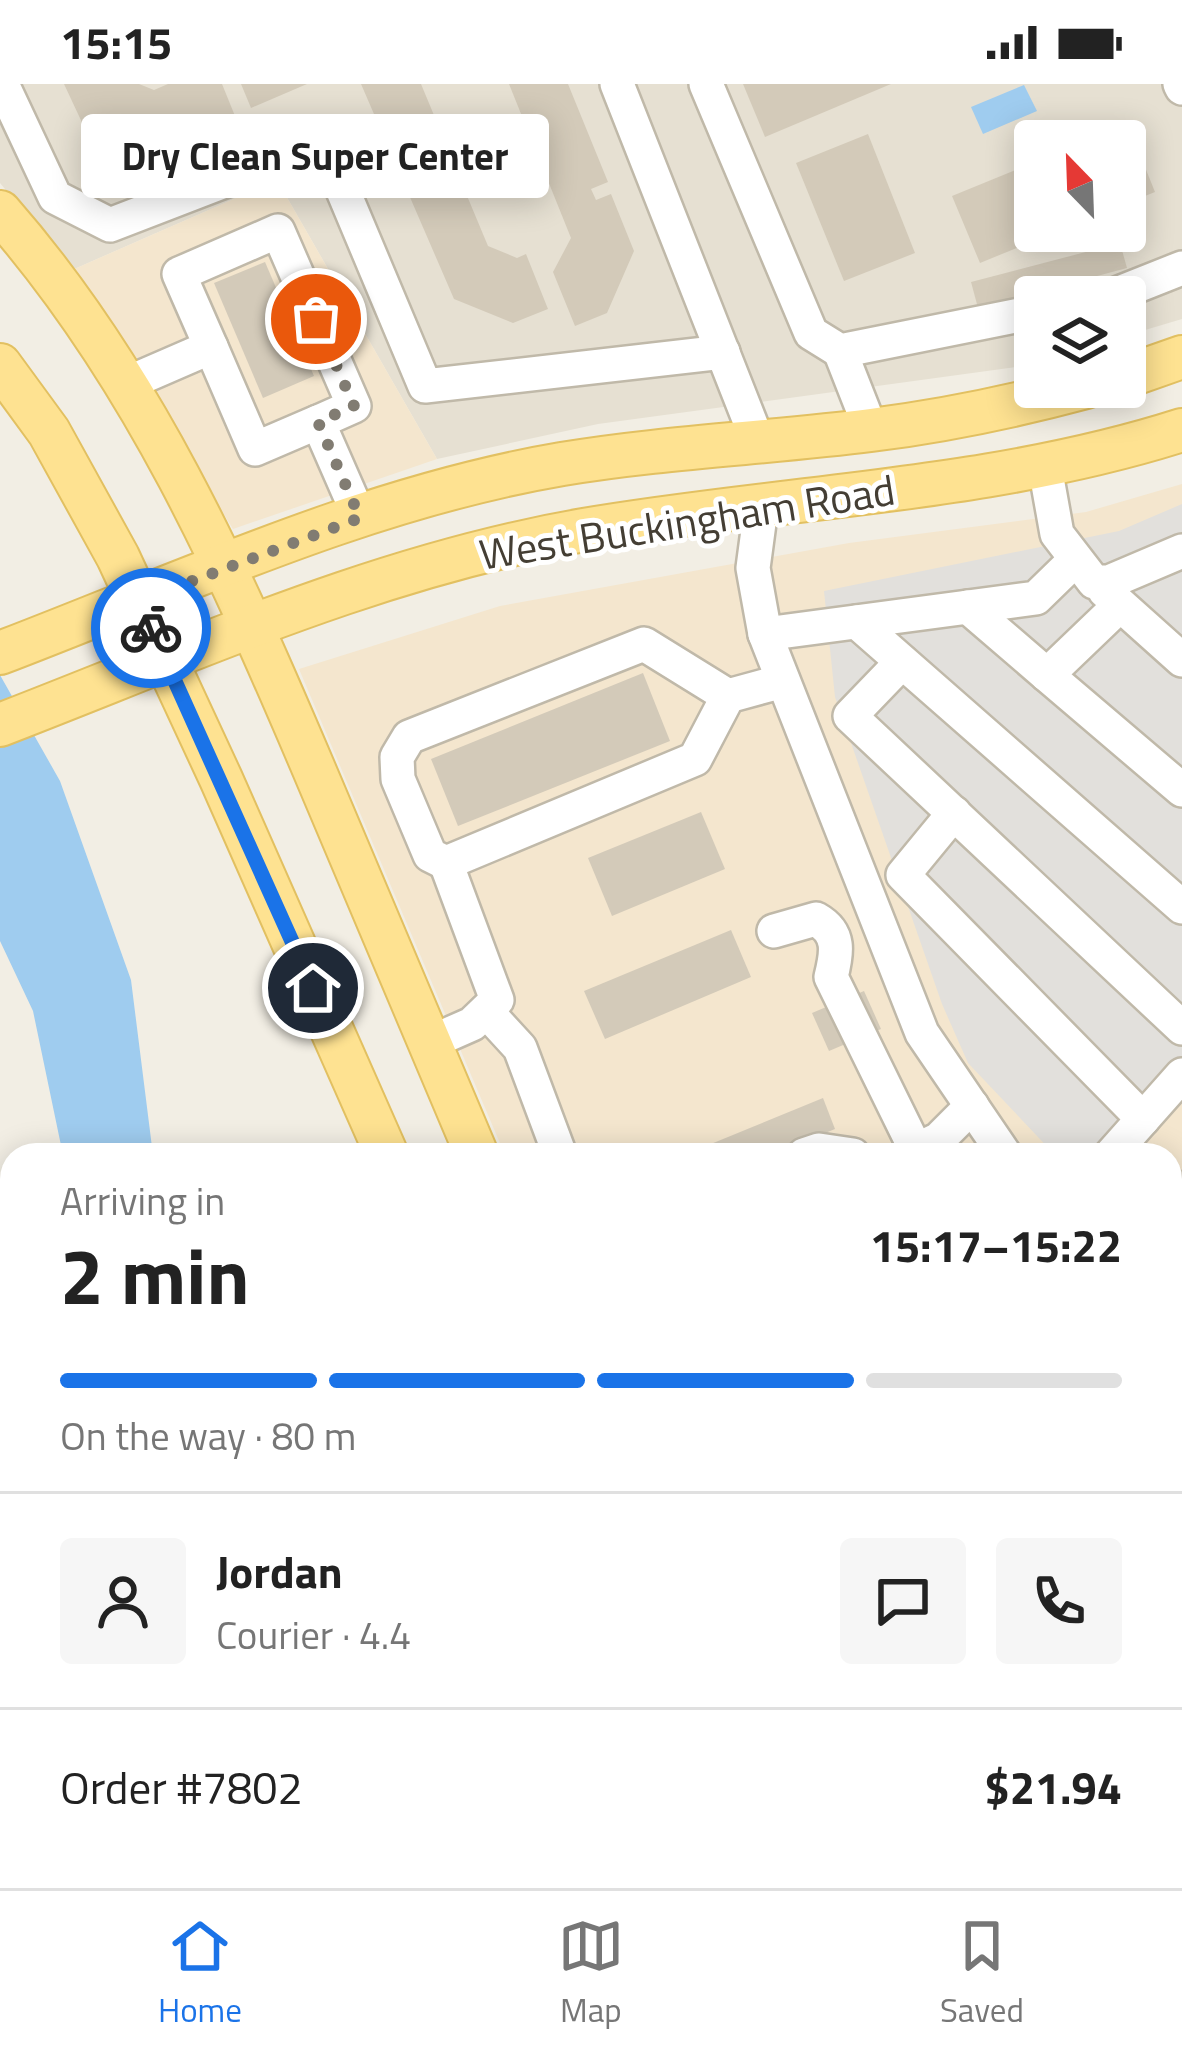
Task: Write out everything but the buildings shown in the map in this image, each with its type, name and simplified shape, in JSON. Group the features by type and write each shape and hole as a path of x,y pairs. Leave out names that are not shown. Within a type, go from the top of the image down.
{"main road":[{"path":"0,212 128,383 171,456 253,625 472,1143"},
{"path":"1146,369 1182,357"},
{"path":"0,365 49,432 139,601 382,1143"},
{"name":"West Buckingham Road","path":"15,647 360,518 457,488 562,464 871,430 1014,406"},
{"name":"West Buckingham Road","path":"0,725 345,591 444,562 581,530 1045,467 1182,430"},
{"path":"758,442 761,508"}],"street":[{"path":"2,84 55,197 110,225 323,143 425,386 723,352"},
{"path":"617,84 758,442"},
{"path":"706,84 811,333 840,351 871,430"},
{"path":"278,231 354,406 256,449 211,347 179,274 278,231"},
{"path":"1146,282 1182,268"},
{"path":"840,351 1014,316"},
{"path":"128,383 211,347"},
{"path":"318,422 360,518"},
{"path":"1045,467 1057,535 1084,571 1182,660"},
{"path":"761,508 753,568 765,634 922,1033 997,1143"},
{"path":"1084,571 1109,583 1182,551"},
{"path":"765,634 1036,598 1084,571"},
{"path":"1047,675 1120,605"},
{"path":"968,607 1182,790"},
{"path":"857,622 1182,907"},
{"path":"430,1043 472,1024 497,1000 446,863 430,855 398,779 397,757 409,737 644,644 728,696 783,681"},
{"path":"804,734 850,716 902,662"},
{"path":"446,863 695,759 728,696"},
{"path":"850,716 1182,1028"},
{"path":"954,813 904,874 1143,1119"},
{"path":"774,931 816,919 832,932 838,950 832,977 907,1143"},
{"path":"838,950 881,934"},
{"path":"486,1010 520,1048 556,1143"},
{"path":"1122,1143 1182,1075"},
{"path":"931,1143 972,1106"}],"shaded area":[{"path":"0,84 1182,84 1182,319 1146,330 1146,276 1014,276 1014,367 598,424 437,459 277,180 72,270 0,183"},
{"path":"277,180 437,459 233,529 72,270"},
{"path":"1182,484 1182,1143 500,1143 299,669 500,606 849,543 1086,512"},
{"path":"1182,504 1182,1089 1133,1143 1044,1143 968,1063 942,1004 835,697 824,591 1119,531"}],"water":[{"path":"1024,85 1037,111 983,134 971,107"},
{"path":"0,675 60,781 131,980 151,1143 60,1143 33,1011 0,941"}],"way so far":[{"path":"151,628 139,601 360,518 318,422 354,406 316,319"}],"place":[{"name":"Dry Clean Super Center","path":"316,319"}],"route":[{"path":"151,628 313,988"}]}
